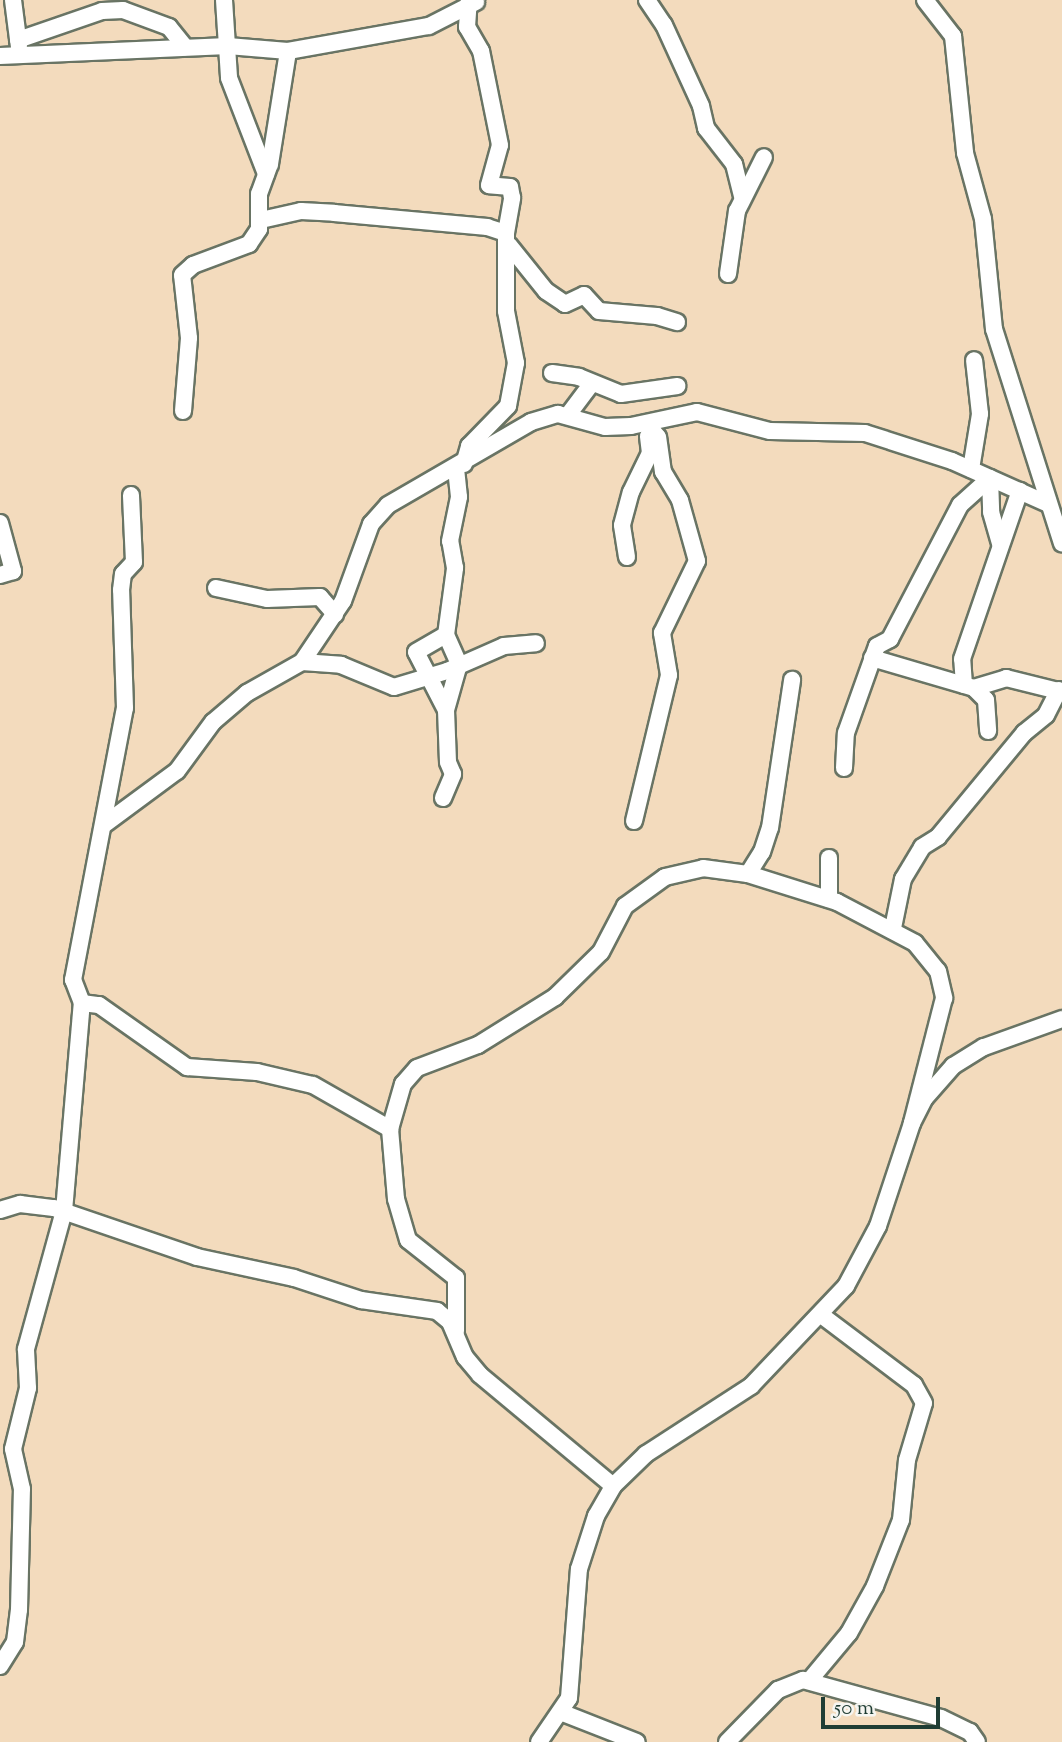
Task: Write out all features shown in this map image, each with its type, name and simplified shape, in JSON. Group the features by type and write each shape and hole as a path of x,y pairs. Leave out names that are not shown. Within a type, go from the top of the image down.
{"street":[{"path":"13,0 19,46"},
{"path":"224,0 232,89 266,174"},
{"path":"647,0 701,106 706,128 733,164 742,196"},
{"path":"659,19 666,0"},
{"path":"925,0 944,21 957,50 965,153 983,219 994,329 1014,382 1046,503 1062,544"},
{"path":"19,46 228,46 288,51 429,26 473,2"},
{"path":"443,798 453,774 448,762 446,710 460,664 446,635 455,568 450,541 459,497 460,466 469,446 508,406 515,387 513,330 506,311 507,239 512,198 510,187 489,185 500,145 481,51 467,27 473,2"},
{"path":"0,56 102,11 123,10 169,27 185,47"},
{"path":"183,411 189,338 181,281 184,269 249,244 261,220 259,194 266,174 288,51"},
{"path":"728,274 742,196 764,157"},
{"path":"261,220 301,211 487,227 507,239 531,276 565,304 584,295 599,311 657,316 677,322"},
{"path":"971,469 980,414 974,360"},
{"path":"552,373 621,394 677,386"},
{"path":"568,415 592,383"},
{"path":"105,824 177,771 214,722 247,693 302,662 335,614 371,524 388,505 460,466 515,429 568,415 606,427 646,423 697,412 770,431 795,428 865,433 971,469 1046,503"},
{"path":"627,557 622,525 631,492 650,453 646,423"},
{"path":"634,821 669,675 662,633 697,561 681,500 663,472 658,437 646,423"},
{"path":"990,478 991,512 1000,544"},
{"path":"844,768 846,733 877,646 890,639 960,505 990,478"},
{"path":"969,686 962,659 1020,491"},
{"path":"0,1666 15,1642 19,1610 22,1489 13,1451 28,1388 26,1349 64,1211 82,1003 73,980 105,824 125,708 121,590 123,574 134,562 131,495"},
{"path":"0,523 13,571 0,575"},
{"path":"216,588 267,599 320,597 335,614"},
{"path":"446,635 416,652 446,710"},
{"path":"302,662 341,664 394,687 427,677 504,646 536,643"},
{"path":"316,644 320,662"},
{"path":"872,658 969,686 986,700 988,731"},
{"path":"892,928 903,879 922,847 938,837 1024,733 1045,715 1060,691 1006,678 969,686"},
{"path":"748,874 762,852 770,828 792,680"},
{"path":"829,858 829,900"},
{"path":"539,1742 563,1713 573,1673 579,1569 613,1486 646,1454 751,1386 821,1315 866,1250 912,1123 944,998 930,958 892,928 829,900 748,874 714,868 684,871 637,896 625,906 591,965 555,997 478,1045 409,1074 390,1129 393,1174 405,1235 456,1278 456,1331 463,1353 480,1375 613,1486"},
{"path":"82,1003 99,1005 187,1067 257,1072 313,1085 390,1129"},
{"path":"912,1123 925,1098 967,1056 1062,1019"},
{"path":"0,1210 29,1203 64,1211 197,1257 294,1278 361,1300 429,1308 444,1317 456,1331"},
{"path":"809,1681 849,1633 884,1565 901,1520 907,1460 924,1403 914,1385 821,1315"},
{"path":"727,1742 778,1690 791,1682 809,1681 941,1718 970,1732 977,1742"},
{"path":"563,1713 637,1742"}]}
